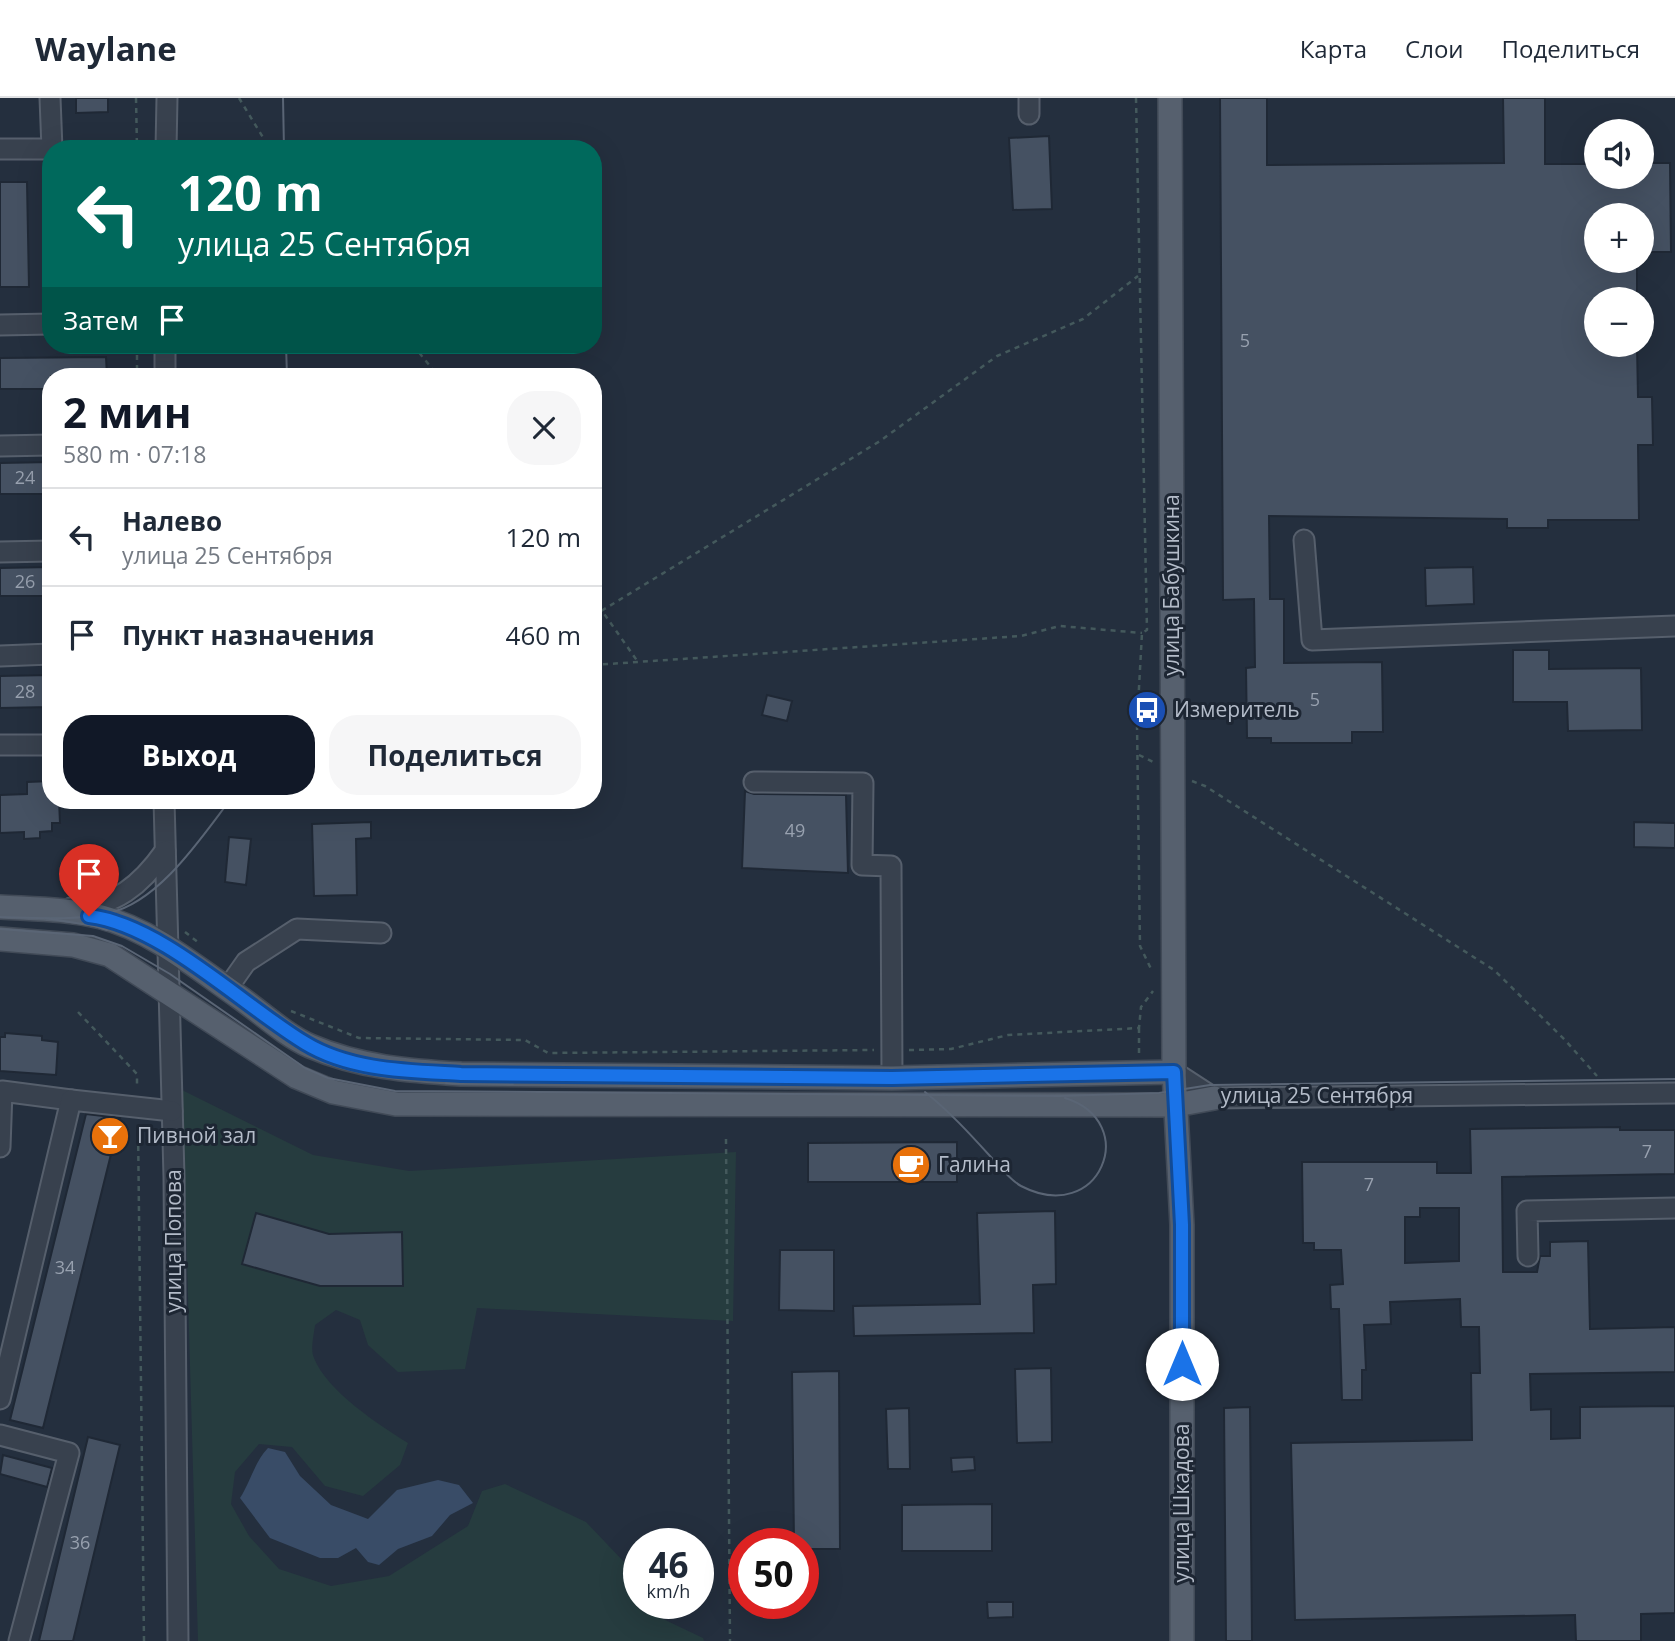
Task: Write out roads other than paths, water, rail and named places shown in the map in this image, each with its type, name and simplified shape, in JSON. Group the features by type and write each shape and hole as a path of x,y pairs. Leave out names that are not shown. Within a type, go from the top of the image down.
{"main road":[{"name":"улица Бабушкина","path":"1170,98 1174,1072"},
{"path":"0,907 101,917 141,933 169,948 306,1044 334,1056 393,1070 461,1074 892,1078 1174,1072"},
{"path":"0,939 90,948 126,963 297,1077 333,1092 396,1104 1176,1105 1214,1098"},
{"name":"улица Шкадова","path":"1174,1072 1182,1225 1182,1641"}],"street":[{"path":"50,98 51,140"},
{"path":"166,140 167,98"},
{"path":"0,149 42,149"},
{"path":"0,325 42,324"},
{"path":"0,446 42,445"},
{"path":"1304,540 1312,640 1675,626"},
{"path":"0,552 42,551"},
{"path":"0,656 42,654"},
{"path":"0,745 42,745"},
{"path":"754,782 863,783 862,865 891,866 892,1078"},
{"name":"улица Попова","path":"164,809 173,1111 178,1641"},
{"path":"41,909 79,908 114,898 141,883 164,851"},
{"path":"226,989 246,962 297,929 381,933"},
{"name":"улица 25 Сентября","path":"1174,1072 1214,1098 1675,1093"},
{"path":"0,1147 2,1091 173,1111"},
{"path":"0,1399 71,1100"},
{"path":"1528,1256 1527,1210 1675,1208"},
{"path":"0,1435 68,1454 19,1641"}],"water":[{"path":"268,1448 285,1452 300,1476 331,1505 368,1519 397,1490 438,1480 459,1485 473,1503 450,1515 432,1536 398,1549 379,1565 368,1562 356,1548 338,1558 320,1558 270,1538 240,1498"}],"tram line":[{"path":"283,98 284,140"},
{"path":"286,354 287,368"},
{"path":"0,917 82,917 127,907 145,896 177,867 223,809"},
{"path":"45,918 107,930"},
{"path":"0,929 93,936 122,946 170,974 305,1068 328,1078 395,1091 1060,1096 1159,1093 1210,1085 1675,1079"},
{"path":"446,1083 513,1084"},
{"path":"925,1092 959,1123 1013,1180 1021,1186 1049,1195 1072,1193 1090,1183 1102,1166 1106,1147 1102,1128 1088,1110 1065,1098"}],"place":[{"name":"Измеритель","path":"1147,710"},
{"name":"Пивной зал","path":"110,1136"},
{"name":"Галина","path":"911,1165"}]}
